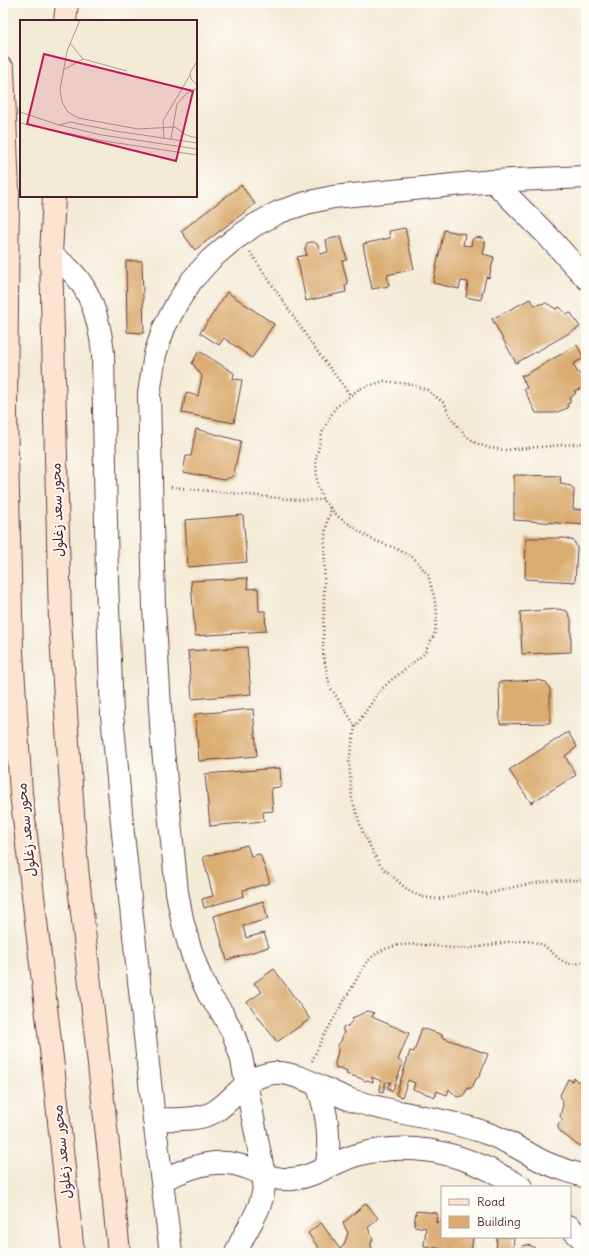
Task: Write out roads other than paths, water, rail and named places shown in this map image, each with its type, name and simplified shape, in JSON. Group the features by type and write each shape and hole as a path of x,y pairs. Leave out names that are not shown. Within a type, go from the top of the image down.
{"main road":[{"path":"65,20 67,3"},
{"name":"محور سعد زغلول","path":"3,69 5,86 8,191 6,416 12,652 22,793 73,1253"},
{"name":"محور سعد زغلول","path":"54,197 51,255 60,620 77,868 119,1253"}],"street":[{"path":"236,1253 240,1242 258,1212 261,1204 264,1175 241,1056 233,1033 209,995 189,945 177,892 162,740 154,607 149,394 154,354 164,328 177,303 192,280 211,259 239,236 255,225 279,212 306,203 333,197 493,181 586,177"},
{"path":"493,181 547,235 586,278"},
{"path":"51,255 73,273 83,287 91,302 101,336 103,353 108,647 112,714 123,834 154,1118 171,1253"},
{"path":"154,1118 174,1120 194,1118 213,1113 229,1101 246,1083 260,1076 274,1073 290,1074 345,1098 372,1107 457,1123 486,1132 513,1144 539,1160 586,1177"},
{"path":"311,1083 325,1106 329,1146 327,1167"},
{"path":"162,1180 183,1171 217,1163 235,1164 274,1179 292,1179 311,1175 357,1155 389,1149 421,1149 453,1154 483,1166 519,1186"},
{"path":"571,1228 586,1243"}]}
